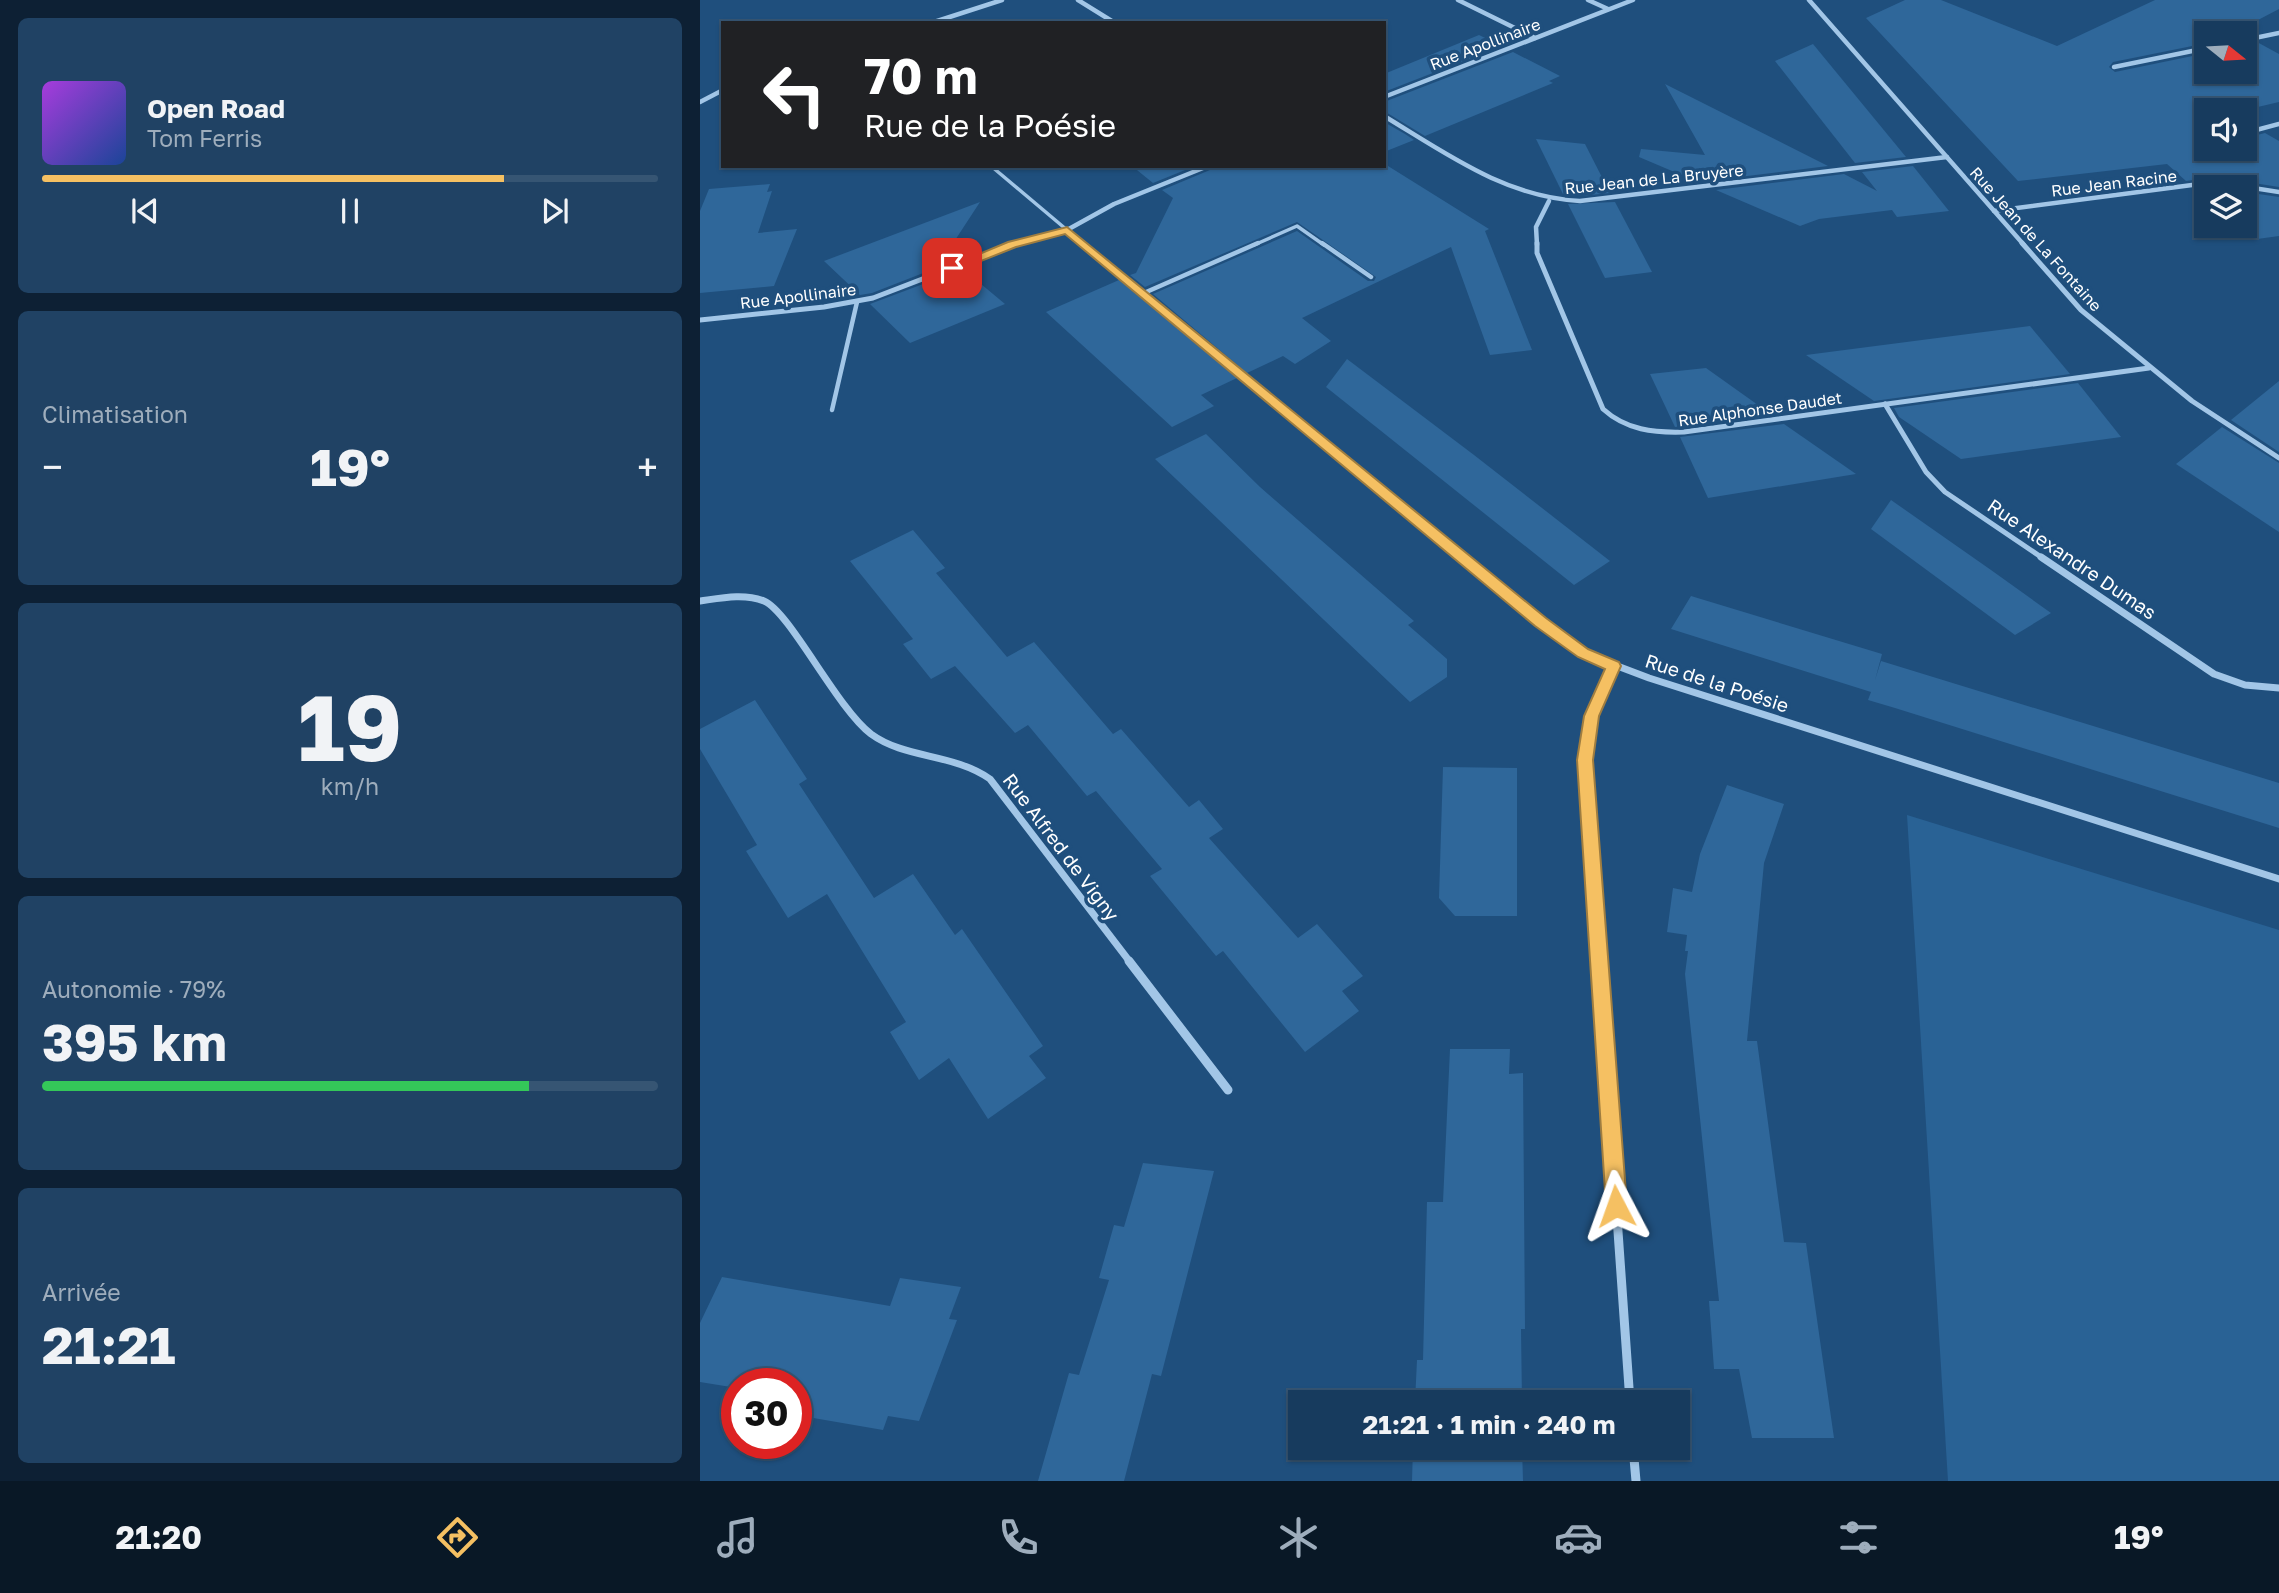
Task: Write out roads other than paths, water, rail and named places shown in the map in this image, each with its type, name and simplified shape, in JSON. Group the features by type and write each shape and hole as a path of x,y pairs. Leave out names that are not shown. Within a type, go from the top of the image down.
{"street":[{"path":"937,21 1002,0"},
{"path":"1078,0 1112,21"},
{"path":"1458,0 1535,38"},
{"path":"1588,0 1608,9"},
{"name":"Rue Apollinaire","path":"1386,96 1633,0"},
{"name":"Rue Jean de La Fontaine","path":"1809,0 2068,297 2149,368 2215,417 2279,458"},
{"path":"2258,37 2279,33"},
{"path":"2114,67 2194,51"},
{"path":"700,102 721,91"},
{"name":"Rue Jean de La Bruyère","path":"1386,117 1516,192 1549,201 1580,201 1947,158"},
{"path":"2257,130 2279,124"},
{"name":"Rue Apollinaire","path":"700,320 857,302 904,288 1012,244 1067,230 1114,204 1203,168"},
{"name":"Rue Jean Racine","path":"1994,211 2215,182 2242,184 2279,192"},
{"name":"Rue Alphonse Daudet","path":"1549,201 1536,227 1537,253 1603,409 1609,415 1644,430 1669,433 2149,368"},
{"name":"Rue de la Poésie","path":"1067,230 1540,622 1583,653 1614,666 2279,879"},
{"name":"Rue Alexandre Dumas","path":"1885,404 1926,472 1945,492 2214,674 2245,685 2279,688"},
{"name":"Rue Alfred de Vigny","path":"700,601 747,596 766,602 774,607 860,727 885,742 960,761 990,779 1228,1090"},
{"path":"1614,666 1591,716 1585,760 1629,1390"},
{"path":"1634,1460 1636,1481"}],"lane":[{"path":"993,168 1067,230"},
{"path":"1144,293 1297,226 1371,277"},
{"path":"832,410 857,302"}]}
